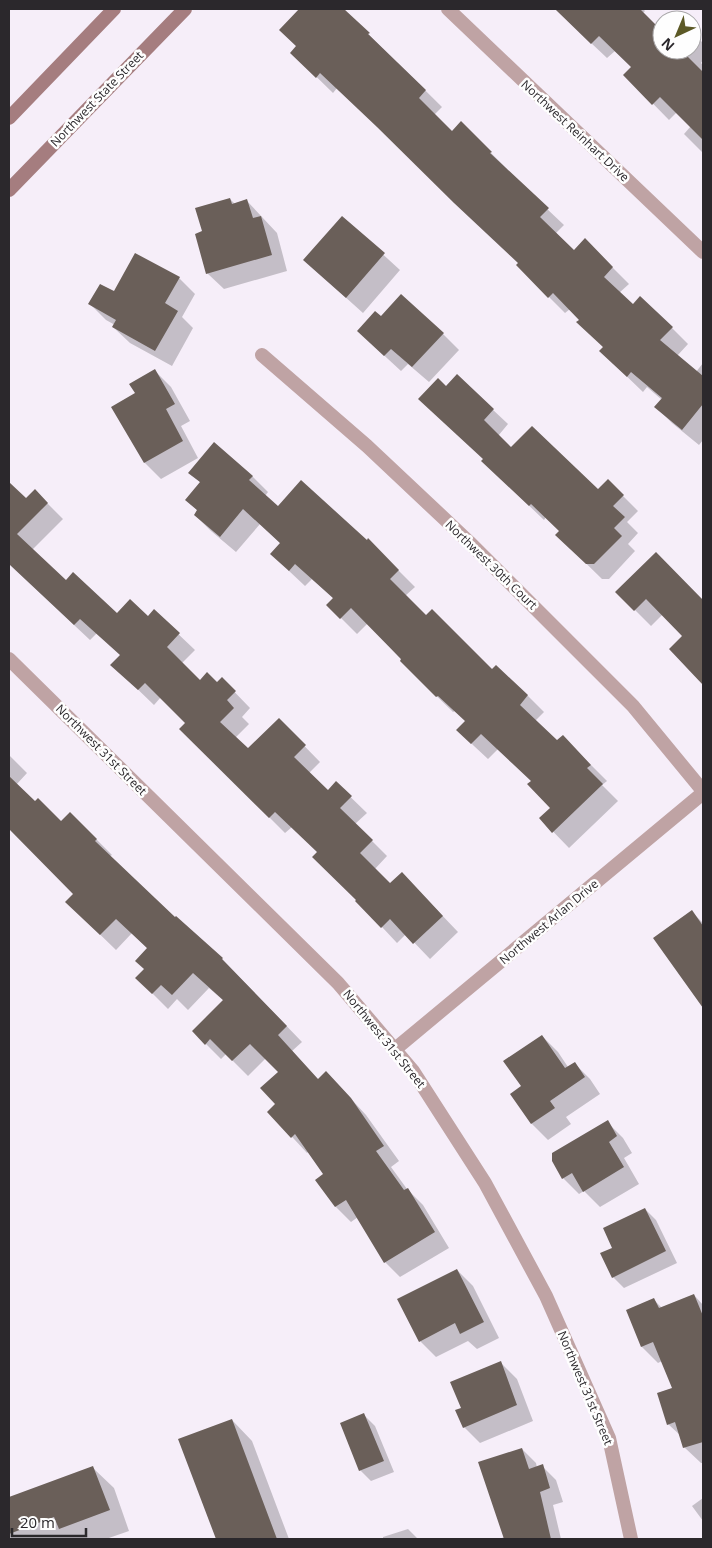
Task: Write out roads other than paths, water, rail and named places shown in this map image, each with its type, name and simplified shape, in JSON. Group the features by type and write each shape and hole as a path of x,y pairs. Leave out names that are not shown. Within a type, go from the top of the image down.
{"main road":[{"path":"9,118 114,9"},
{"name":"Northwest State Street","path":"9,190 185,9"}],"street":[{"name":"Northwest Reinhart Drive","path":"448,9 703,252"},
{"name":"Northwest 30th Court","path":"262,355 367,446 469,542 633,706 703,792"},
{"name":"Northwest 31st Street","path":"9,659 338,983 413,1071 485,1182 546,1296 609,1438 631,1539"},
{"name":"Northwest Arlan Drive","path":"394,1050 703,792"}]}
